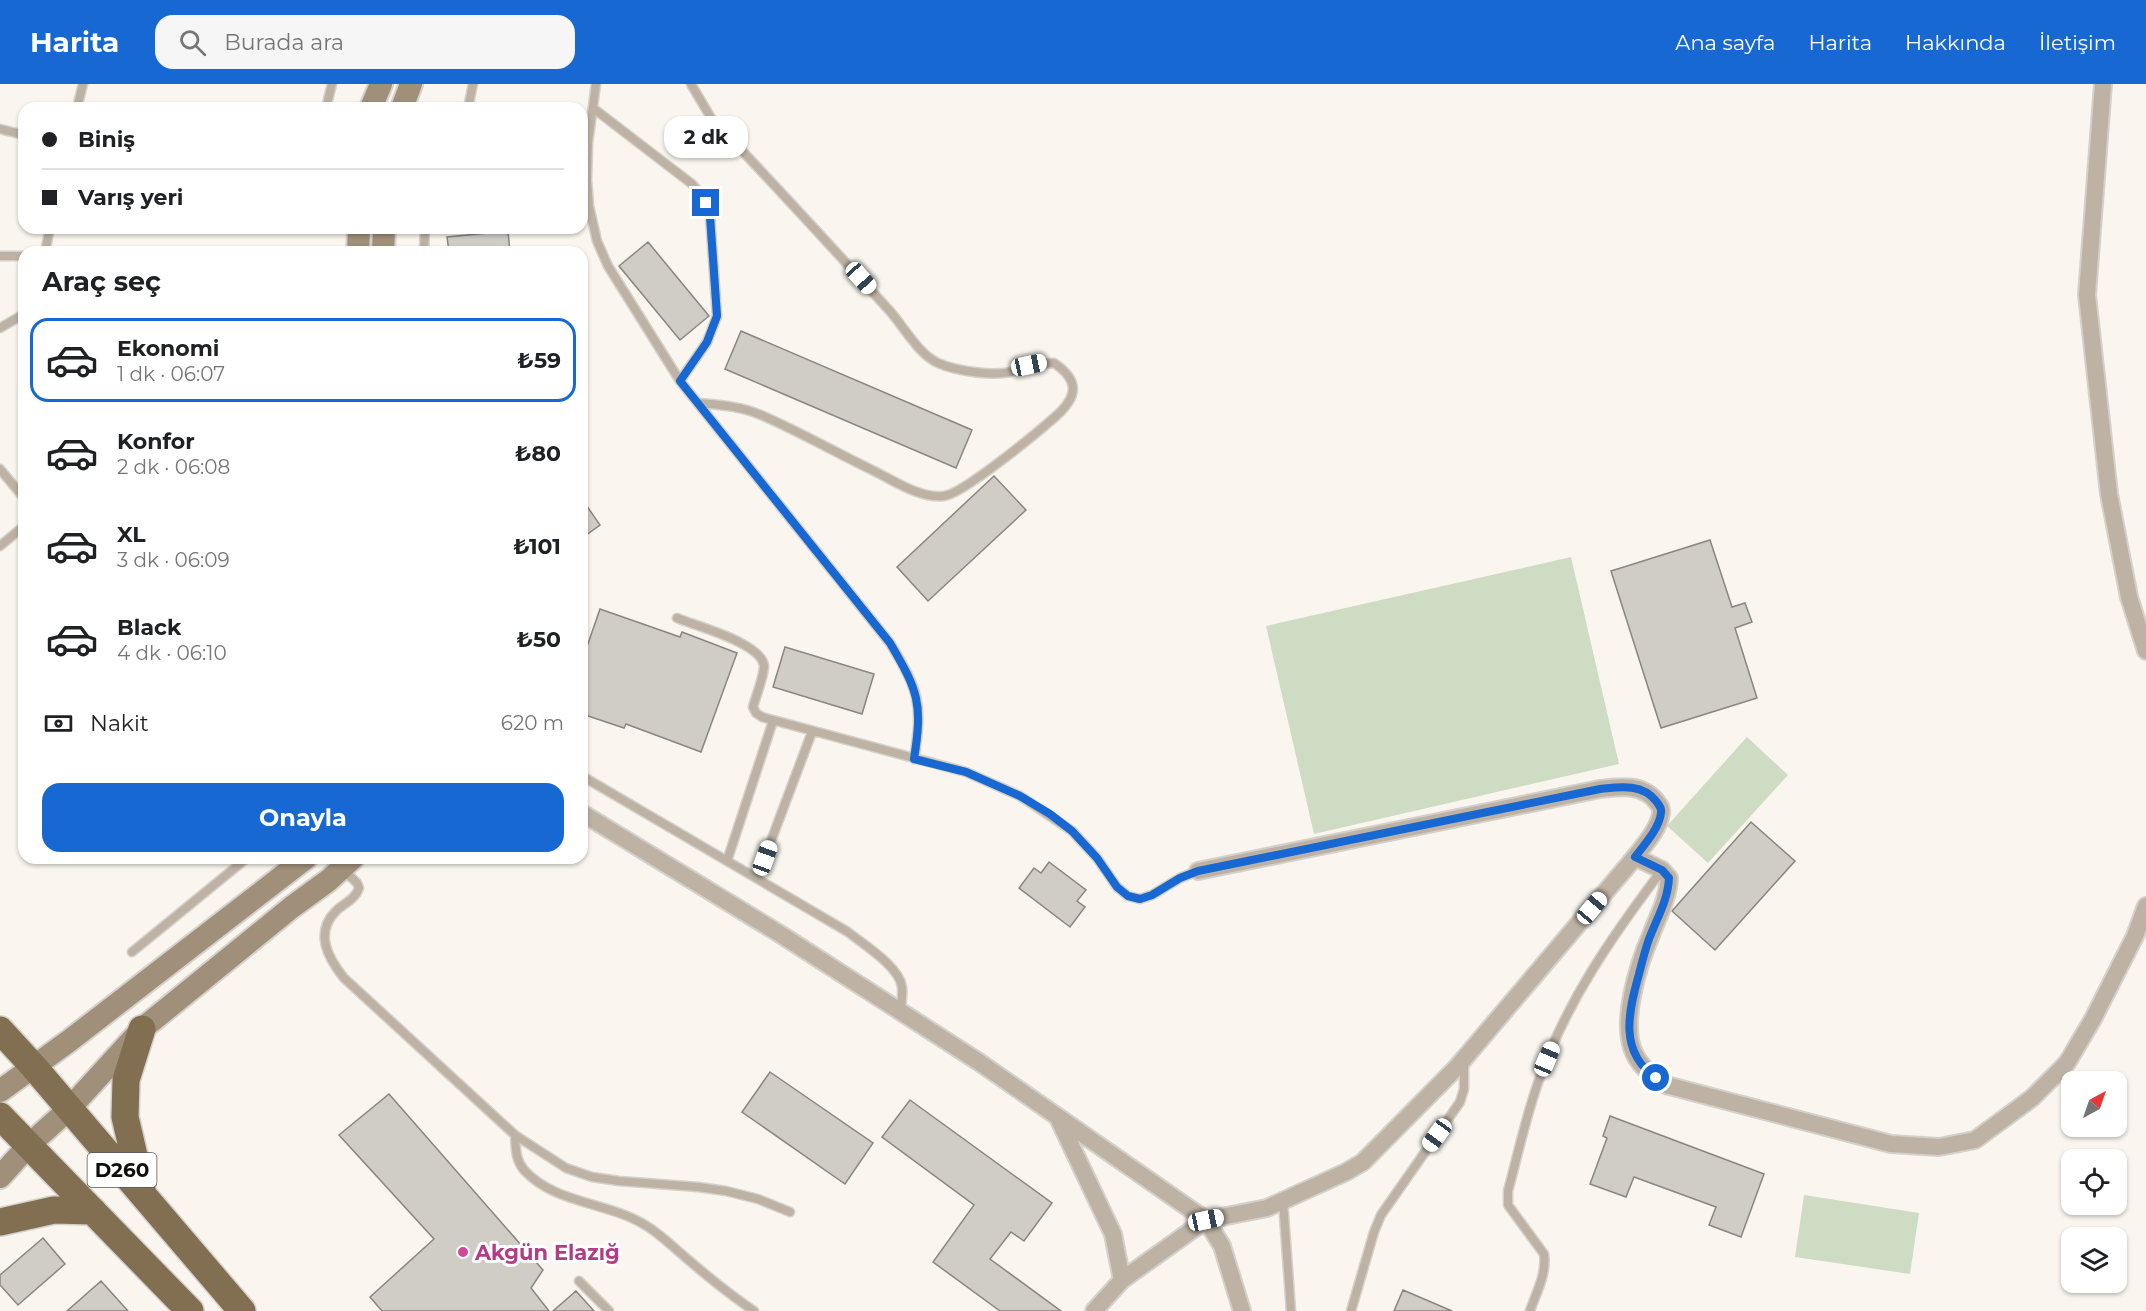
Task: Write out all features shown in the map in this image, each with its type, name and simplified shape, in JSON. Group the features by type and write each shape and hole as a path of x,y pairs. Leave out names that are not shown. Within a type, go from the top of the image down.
{"highway":[{"path":"142,1029 126,1080 125,1117 143,1195"},
{"name":"D260","path":"0,1030 242,1311"},
{"name":"D260","path":"0,1116 190,1311"},
{"path":"0,1222 54,1210 93,1211"}],"main road":[{"path":"374,102 381,84"},
{"path":"404,102 411,84"},
{"path":"0,1091 69,1041 298,864"},
{"path":"0,1177 29,1145 69,1109 142,1029 338,864"}],"street":[{"path":"2103,84 2087,295 2109,494 2129,597 2146,651"},
{"path":"1094,1311 1122,1280 1206,1220 1267,1208 1363,1162 1463,1059 1635,857 1653,832 1661,814 1661,808 1653,797 1629,786 1600,789 1198,871"},
{"path":"588,817 780,934 979,1062 1206,1220 1222,1246 1242,1311"},
{"path":"1635,857 1662,870 1669,878 1668,894 1648,941 1631,1000 1629,1017 1629,1041 1635,1055 1647,1071 1666,1085 1891,1144 1939,1147 1975,1140 2032,1098 2067,1063 2088,1028 2134,936 2146,906"},
{"path":"1058,1119 1113,1234 1122,1280"}],"lane":[{"path":"78,102 83,84"},
{"path":"328,102 332,84"},
{"path":"469,102 473,84"},
{"path":"588,143 596,84"},
{"path":"692,84 711,118 781,191 931,358 955,367 992,373 1012,372 1029,365 1054,363 1070,375 1074,383 1072,395 1062,411 1039,431 962,488 944,496 931,495 903,485 760,415 733,406 698,403"},
{"path":"593,108 692,184 702,194 706,203 710,216 717,316 707,342 680,381"},
{"path":"0,129 18,134"},
{"path":"588,193 597,241 620,287 680,381 890,643 915,688 919,725 914,759"},
{"path":"0,256 18,256"},
{"path":"0,328 18,318"},
{"path":"0,469 18,491"},
{"path":"0,546 18,531"},
{"path":"677,618 747,645 761,657 764,667 753,707 762,717 966,772 1020,796 1050,814 1078,838 1097,858 1117,887 1128,896 1140,899 1152,895 1180,878 1198,871"},
{"path":"727,861 773,721"},
{"path":"757,878 812,732"},
{"path":"588,780 848,932 888,964 898,975 902,987 900,1012"},
{"path":"132,952 241,864"},
{"path":"344,864 359,888 357,894 335,912 325,932 324,946 334,966 344,978 515,1135 566,1168 592,1177 726,1191 758,1199 790,1212"},
{"path":"1530,1311 1543,1275 1544,1254 1508,1205 1508,1191 1538,1080 1561,1028 1592,969 1662,870"},
{"path":"1351,1311 1381,1215 1460,1102 1464,1089 1463,1059"},
{"path":"515,1135 516,1156 524,1169 538,1181 572,1199 623,1214 646,1226 729,1294 754,1311"},
{"path":"1283,1200 1291,1311"},
{"path":"579,1281 609,1311"}],"green space":[{"path":"1571,557 1619,764 1314,834 1266,626"},
{"path":"1747,737 1788,775 1708,863 1667,826"},
{"path":"1804,1195 1919,1213 1910,1274 1795,1257"}],"building":[{"path":"508,234 509,246 448,246 447,237"},
{"path":"648,242 709,316 680,340 619,266"},
{"path":"741,331 972,430 956,468 725,369"},
{"path":"994,476 1026,510 928,601 897,567"},
{"path":"588,508 600,525 588,534"},
{"path":"1710,540 1732,607 1745,603 1752,622 1735,628 1757,698 1661,728 1611,571"},
{"path":"600,609 680,637 682,632 737,653 701,752 626,724 624,728 588,716 588,644"},
{"path":"785,647 874,674 862,714 773,687"},
{"path":"1751,822 1795,861 1715,950 1672,911"},
{"path":"1049,862 1086,890 1077,901 1085,907 1070,927 1019,888 1034,868 1041,873"},
{"path":"770,1072 873,1143 845,1184 742,1112"},
{"path":"389,1094 543,1270 531,1288 549,1311 382,1311 370,1297 434,1239 339,1135"},
{"path":"910,1100 1052,1203 1024,1241 1011,1232 990,1259 1061,1311 1000,1311 933,1262 974,1205 882,1137"},
{"path":"1610,1116 1764,1174 1741,1237 1709,1225 1716,1207 1634,1177 1626,1197 1590,1184 1607,1138 1603,1136"},
{"path":"43,1238 65,1264 18,1305 0,1285 0,1275"},
{"path":"101,1281 128,1311 67,1311"},
{"path":"1403,1290 1452,1311 1394,1311"},
{"path":"576,1291 594,1311 553,1311"}],"place":[{"name":"Akgün Elazığ","path":"463,1252"}],"route":[{"path":"706,203 710,216 717,316 707,342 680,381 890,643 915,688 919,725 914,759 966,772 1020,796 1050,814 1072,831 1097,858 1117,887 1128,896 1140,899 1198,871 1600,789 1629,786 1643,791 1653,797 1661,808 1661,814 1653,832 1635,857 1651,863 1669,878 1668,894 1648,941 1631,1000 1629,1041 1635,1055 1647,1071 1656,1078"}]}
